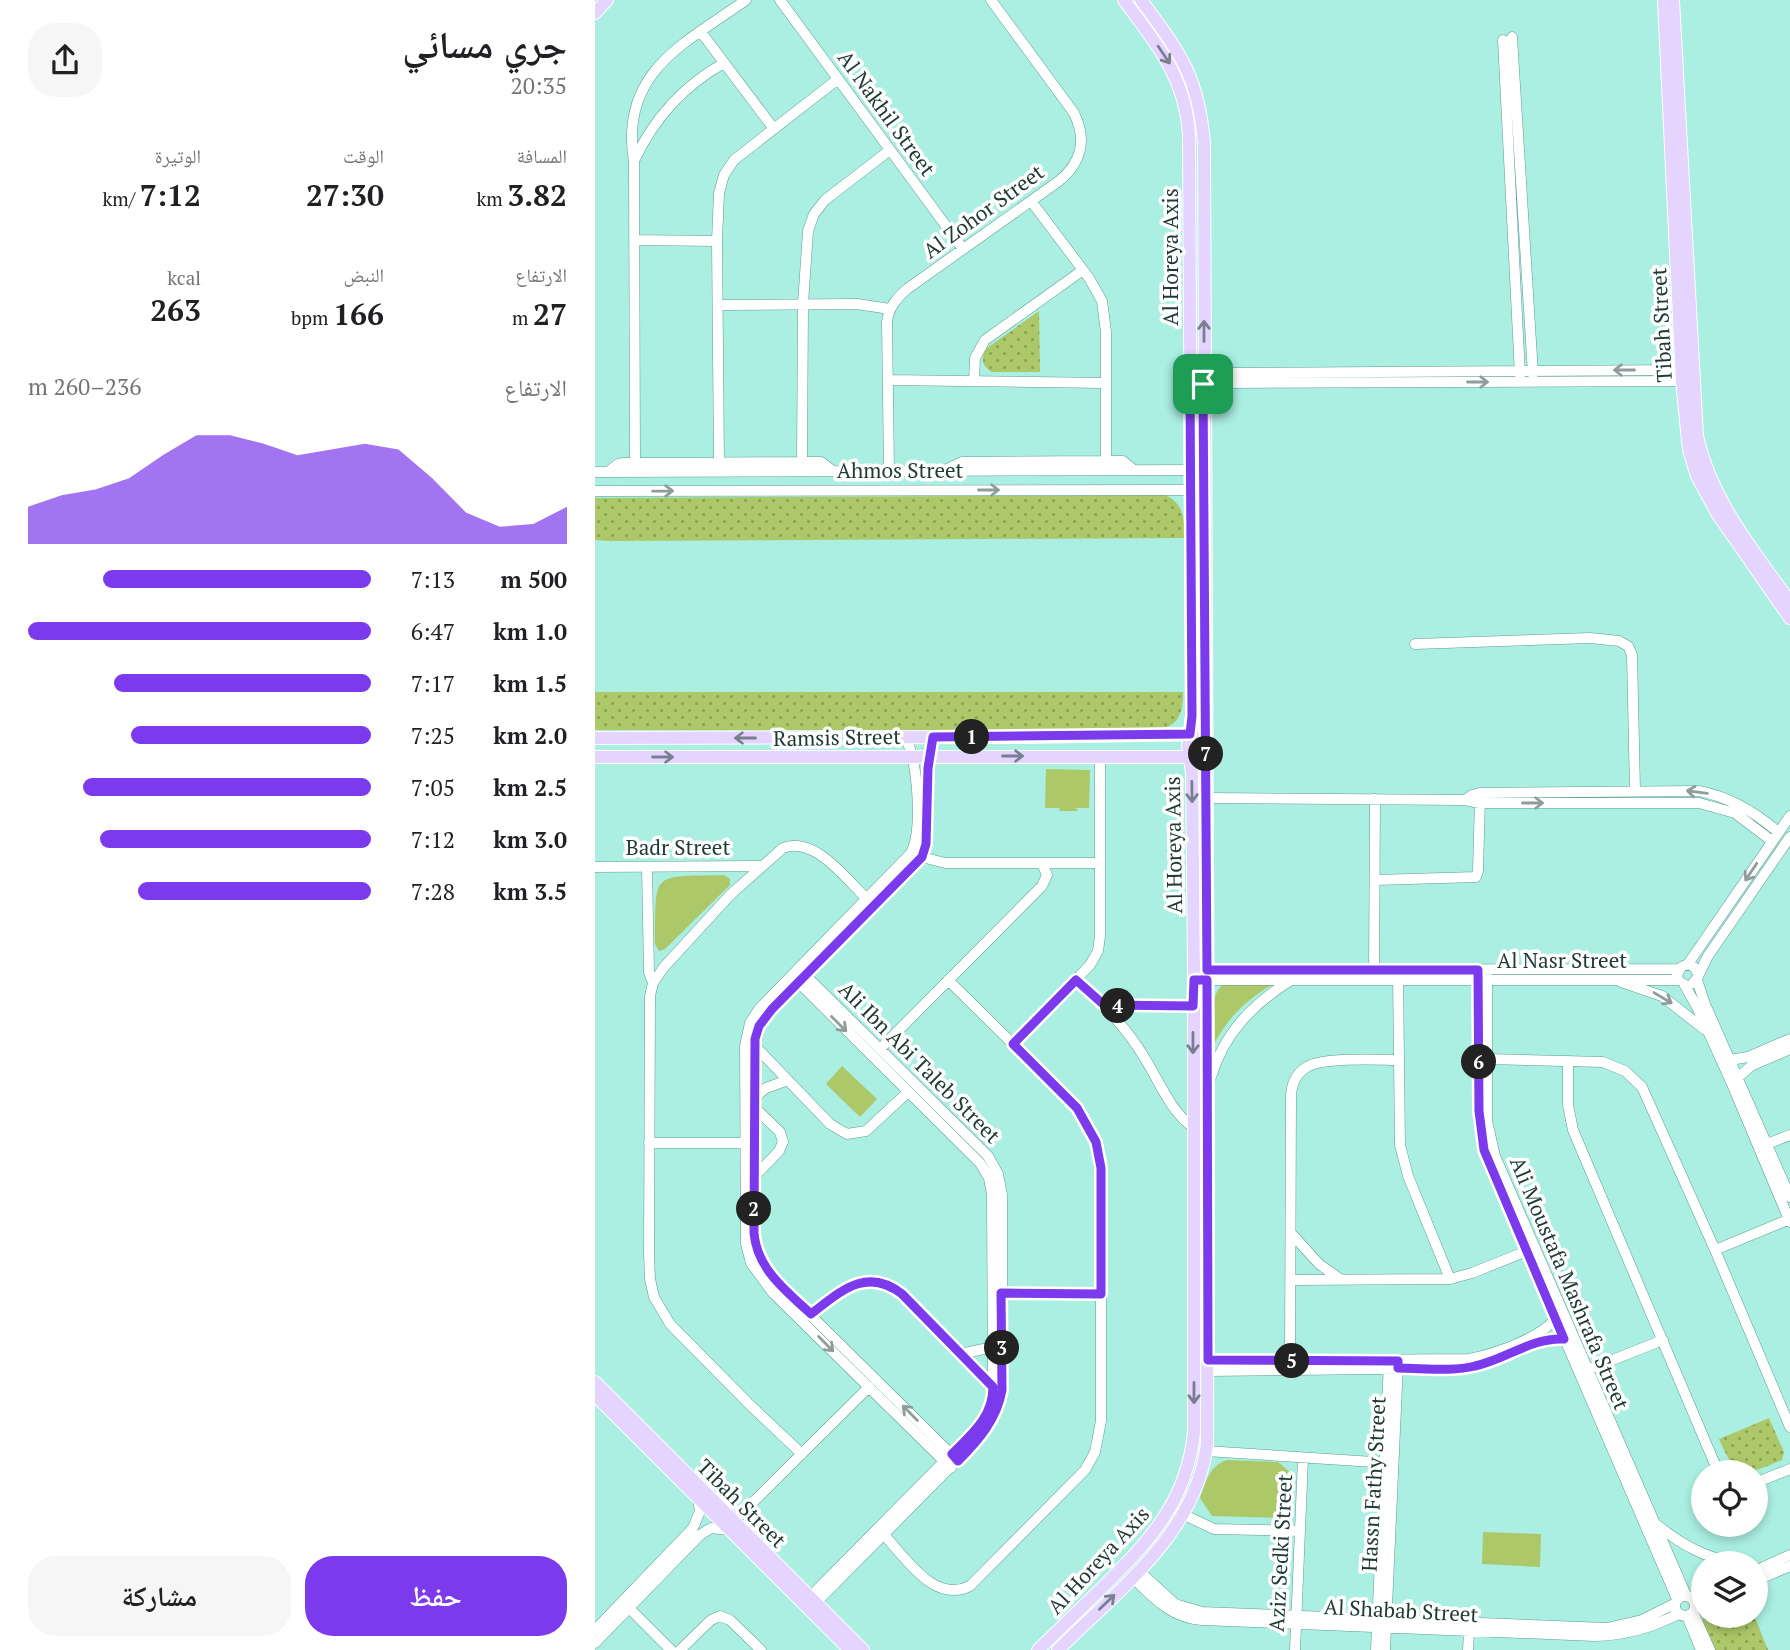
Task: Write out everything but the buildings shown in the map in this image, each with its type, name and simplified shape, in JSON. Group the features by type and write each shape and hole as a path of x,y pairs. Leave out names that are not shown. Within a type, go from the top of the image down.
{"main road":[{"path":"595,13 607,0"},
{"name":"Al Horeya Axis","path":"1062,1649 1162,1546 1198,1486 1206,1451 1208,1084 1189,756 1197,490 1204,470 1199,381 1190,369 1189,142 1187,109 1174,70 1124,0"},
{"name":"Al Horeya Axis","path":"1038,1650 1136,1554 1171,1508 1187,1473 1194,1432 1193,1006 1201,975 1206,757 1197,490 1191,470 1199,381 1204,143 1200,107 1186,65 1141,0"},
{"name":"Tibah Street","path":"1664,0 1672,56"},
{"name":"Tibah Street","path":"1673,0 1672,56 1687,375 1687,436 1697,477 1725,526 1790,618"},
{"name":"Tibah Street","path":"1687,375 1697,436 1711,482 1733,520 1790,602"},
{"name":"Ramsis Street","path":"595,738 1205,734"},
{"name":"Ramsis Street","path":"595,757 1206,757"},
{"path":"1192,819 1206,819"},
{"name":"Tibah Street","path":"595,1382 809,1603 850,1650"},
{"name":"Tibah Street","path":"595,1395 698,1499 732,1526"},
{"name":"Tibah Street","path":"809,1603 863,1650"}],"street":[{"path":"635,462 633,121 646,82 665,58 746,0"},
{"name":"Al Nakhil Street","path":"780,0 963,249"},
{"name":"Al Zohor Street","path":"890,309 907,289 1068,173 1080,155 1082,133 1068,103 991,0"},
{"path":"701,32 773,129"},
{"path":"1520,382 1508,38 1534,382"},
{"path":"634,162 647,135 675,99 698,79 724,63"},
{"path":"719,462 717,241 719,193 724,175 734,160 838,79"},
{"path":"802,462 806,240 814,214 825,200 890,150"},
{"path":"1031,201 1099,293 1104,310 1106,461"},
{"path":"634,240 717,241"},
{"path":"974,381 975,358 985,340 1083,270"},
{"path":"718,305 857,304 890,309 887,322 888,380 883,471 879,489"},
{"path":"1199,381 1533,370 1687,375"},
{"path":"1199,381 1534,382 1687,375"},
{"path":"888,380 1106,383"},
{"path":"944,471 962,461 1123,461 1134,470"},
{"path":"608,472 618,464 635,462 802,462 823,463 833,471"},
{"name":"Ahmos Street","path":"595,472 1204,470"},
{"path":"901,471 901,489"},
{"name":"Ahmos Street","path":"595,491 1197,490"},
{"path":"1415,644 1566,638 1615,640 1624,643 1632,655 1635,790"},
{"path":"905,737 913,756 916,776 916,842 907,858 798,975 763,1020 757,1032 754,1103 755,1241 760,1260 777,1282 951,1461"},
{"path":"933,737 926,844 922,857 759,1009 747,1030 745,1244 751,1263 773,1293 869,1387 951,1461"},
{"path":"1013,1044 1076,980 1095,958 1100,944 1100,765"},
{"path":"1206,798 1465,800 1635,790 1687,790 1711,794 1745,808 1775,836"},
{"path":"1480,798 1699,803 1735,813 1775,836"},
{"path":"1374,880 1475,877 1478,871 1480,798"},
{"path":"1374,974 1375,799"},
{"path":"1682,974 1790,816"},
{"path":"1682,974 1691,984 1790,837"},
{"path":"802,1454 686,1342 658,1307 652,1288 649,1266 649,1143 655,988 664,967 760,866 782,848 805,845 815,850 867,899"},
{"path":"922,857 945,863 1099,863"},
{"path":"880,1049 1042,886 1047,875 1042,863"},
{"name":"Badr Street","path":"595,867 760,866"},
{"path":"647,867 649,972 655,988"},
{"path":"1682,974 1695,967 1702,996 1726,1060 1790,1220 1715,1250"},
{"path":"1398,974 1402,1155 1450,1279"},
{"name":"Al Nasr Street","path":"1201,975 1398,974 1611,978 1682,974"},
{"path":"1682,974 1708,1032 1726,1060"},
{"name":"Al Nasr Street","path":"1482,975 1682,974"},
{"name":"Ali Ibn Abi Taleb Street","path":"798,975 880,1049 988,1156 996,1167 1002,1195 1002,1390 999,1405 983,1432 809,1603"},
{"name":"Ali Ibn Abi Taleb Street","path":"798,975 908,1093 980,1163 989,1178 992,1195 993,1387 987,1416 951,1461 884,1535 809,1603"},
{"path":"1208,1084 1220,1052 1238,1024 1292,975"},
{"name":"Ali Moustafa Mashrafa Street","path":"1482,975 1487,1059 1487,1121 1492,1148 1558,1315"},
{"name":"Ali Moustafa Mashrafa Street","path":"1482,975 1479,1111 1482,1140 1490,1168 1687,1606 1710,1650"},
{"path":"1611,978 1662,996 1708,1032"},
{"path":"884,1535 933,1586 948,1591 963,1589 976,1581 1078,1477 1095,1452 1101,1421 1101,1168 1096,1142 1077,1108 948,980"},
{"path":"1076,980 1104,1005 1133,1040 1174,1110 1194,1128"},
{"path":"1104,1005 1193,1006"},
{"path":"1726,1060 1748,1057 1790,1039"},
{"path":"755,1046 830,1124 846,1133 866,1131 908,1093"},
{"path":"1734,1080 1751,1066 1790,1049"},
{"path":"1487,1059 1603,1062 1614,1065 1634,1078 1642,1087 1790,1427"},
{"path":"1290,1361 1291,1095 1294,1080 1306,1067 1314,1063 1398,1060"},
{"path":"1568,1061 1568,1114 1573,1130 1715,1460"},
{"path":"754,1103 773,1084 788,1080"},
{"path":"1734,1080 1767,1144 1790,1197"},
{"path":"754,1103 780,1132 783,1142 779,1151 754,1177"},
{"path":"1767,1144 1790,1135"},
{"path":"649,1143 744,1143"},
{"path":"1291,1233 1318,1264 1340,1279"},
{"path":"1291,1280 1450,1279 1527,1251"},
{"path":"811,1314 851,1286 868,1282 886,1284 902,1294 993,1387"},
{"path":"1001,1293 1101,1294"},
{"path":"1208,1366 1393,1365 1462,1360 1483,1356 1534,1335 1558,1315"},
{"path":"1208,1366 1290,1361 1471,1367 1546,1340 1570,1341"},
{"path":"1587,1370 1663,1340"},
{"name":"Ali Moustafa Mashrafa Street","path":"1570,1341 1587,1370 1654,1523 1687,1606 1701,1650"},
{"path":"960,1354 993,1347"},
{"name":"Hassn Fathy Street","path":"1376,1650 1381,1624 1393,1365"},
{"path":"595,1643 705,1531 732,1526 869,1387"},
{"path":"1206,1451 1389,1463"},
{"name":"Aziz Sedki Street","path":"1295,1650 1303,1458"},
{"path":"1768,1478 1790,1469"},
{"path":"595,1630 693,1528 700,1511 698,1499"},
{"path":"1171,1508 1214,1529 1300,1531"},
{"path":"1654,1523 1696,1551"},
{"path":"1768,1565 1790,1556"},
{"path":"1768,1563 1773,1563"},
{"path":"1768,1575 1790,1566"},
{"name":"Al Shabab Street","path":"1136,1574 1164,1608 1186,1618 1607,1628 1687,1606"},
{"name":"Al Shabab Street","path":"1381,1624 1469,1632 1608,1636 1644,1629 1687,1606"},
{"path":"629,1608 671,1650"},
{"path":"680,1650 711,1620 720,1616 730,1620 761,1650"},
{"name":"Hassn Fathy Street","path":"1381,1624 1385,1650"},
{"path":"1468,1650 1469,1632"}],"green space":[{"path":"1039,311 1040,372 989,370 984,365 983,358 987,348"},
{"path":"1165,495 1179,507 1185,538 595,540 595,498"},
{"path":"595,692 1183,692 1182,707 1172,724 1154,730 1117,731 595,730"},
{"path":"1046,769 1090,770 1089,808 1059,811 1060,808 1045,808"},
{"path":"724,875 730,879 730,885 665,949 659,951 655,944 656,902 662,883 682,876"},
{"path":"1225,983 1275,983 1240,1009 1214,1044 1213,1003 1215,995"},
{"path":"842,1066 877,1099 860,1117 826,1084"},
{"path":"1769,1418 1784,1452 1782,1460 1768,1465 1768,1460 1730,1460 1719,1439"},
{"path":"1227,1460 1278,1462 1291,1473 1290,1507 1279,1518 1212,1516 1200,1498 1212,1470"},
{"path":"1483,1532 1541,1534 1540,1567 1482,1564"},
{"path":"1705,1628 1759,1628 1768,1650 1714,1650"}],"route":[{"path":"1203,384 1207,970 1478,970 1479,1111 1484,1150 1564,1339 1538,1342 1485,1364 1463,1368 1398,1368 1398,1361 1208,1360 1207,980 1194,980 1193,1006 1127,1006 1104,1005 1076,980 1013,1044 1077,1108 1085,1118 1096,1142 1101,1168 1101,1294 1001,1293 1002,1390 999,1405 983,1432 958,1461 952,1454 987,1416 993,1387 902,1294 886,1284 859,1283 844,1289 811,1314 782,1287 760,1260 754,1233 755,1039 767,1014 922,857 926,844 928,768 933,737 1190,734 1190,387 1203,384"}]}
